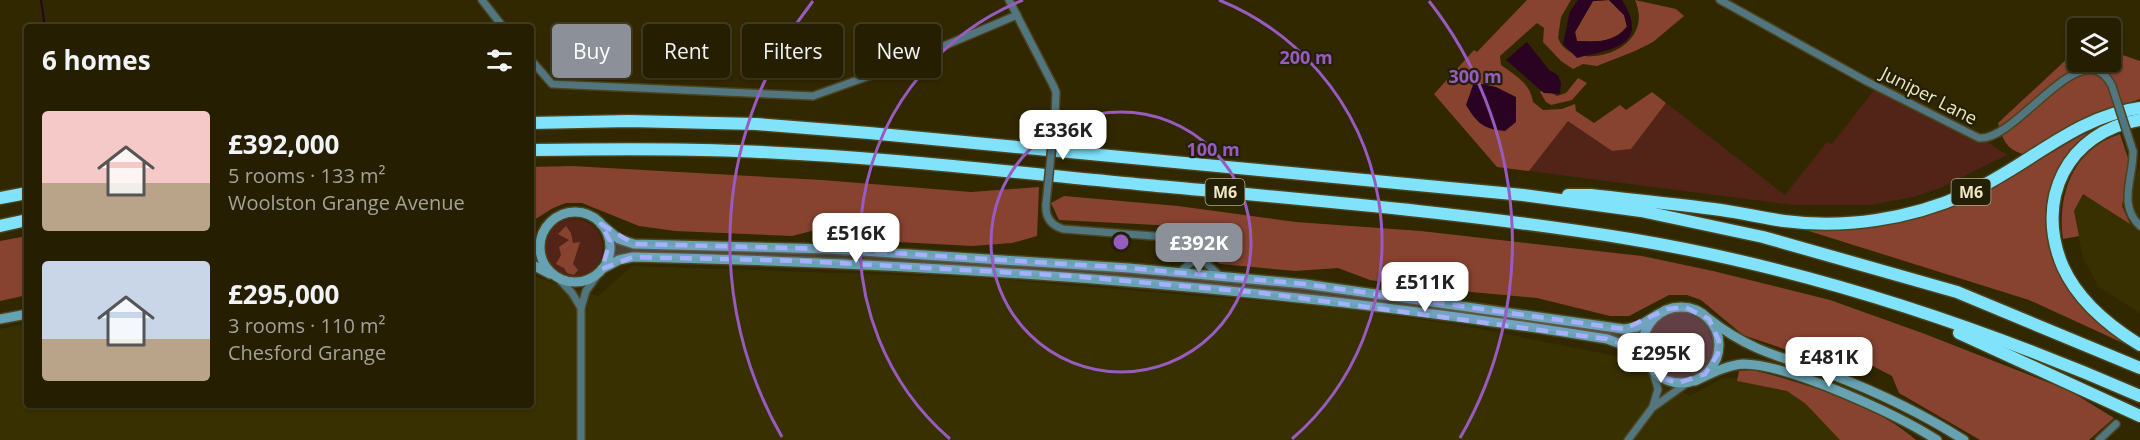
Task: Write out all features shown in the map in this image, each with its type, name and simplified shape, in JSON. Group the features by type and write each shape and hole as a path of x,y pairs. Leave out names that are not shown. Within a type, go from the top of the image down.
{"highway":[{"name":"M6","path":"1523,195 1591,195 1724,210 1786,221 1832,224 1868,221 1922,210 1967,194 2072,133 2121,112 2140,108"},
{"path":"2140,120 2111,128 2077,152 2060,180 2052,218 2057,249 2073,284 2111,325 2140,345"},
{"name":"M6","path":"534,123 629,121 756,124 1523,195 1641,211 1772,239 1957,292 2140,368"},
{"name":"M6","path":"534,150 638,148 850,157 1272,196 1632,239 1764,267 1870,295 2026,350 2140,396"},
{"path":"0,198 24,194"},
{"path":"0,226 24,221"},
{"name":"M6","path":"1910,309 1997,352 2140,416"}],"main road":[{"path":"534,237 570,212 587,214 619,238 642,245 952,255 1180,272 1316,285 1624,329 1637,327 1658,314 1676,307 1685,307 1702,313 1743,344 1860,385 1914,411 1965,440"},
{"path":"600,271 610,251 607,232 601,224"},
{"path":"548,225 540,246 547,268 556,277"},
{"path":"534,266 556,277 578,282 619,260 633,258 802,261 937,267 1206,287 1394,308 1606,339 1626,346 1651,370 1669,381 1691,382 1736,365 1760,367 1846,394 1917,427 1938,440"},
{"path":"1651,370 1644,356 1644,333 1658,314"},
{"path":"0,319 24,315"},
{"path":"1691,382 1706,374 1718,354 1717,335 1709,319"}],"street":[{"path":"482,0 501,24"},
{"path":"1008,0 1056,92 1046,204 1047,216 1057,228 1187,237 1196,243 1208,265 1220,276"},
{"name":"Juniper Lane","path":"1720,0 1866,81 1978,138 1989,137 2008,127 2077,72 2097,70 2106,76 2112,86 2133,151 2127,201 2130,213 2140,226"},
{"path":"534,63 552,84 813,96 894,67 1017,15"},
{"path":"1180,272 1201,254"},
{"path":"581,440 581,308 586,291 600,271"},
{"path":"556,277 572,293 581,308"},
{"path":"1628,440 1652,408 1658,389 1651,370"},
{"path":"1652,408 1691,382"},
{"path":"2099,440 2116,424"}],"highlighted area":[{"path":"601,224 634,244 831,249 1129,268 1305,284 1624,329 1667,309 1685,307 1709,319 1719,341 1718,354 1705,374 1678,383 1660,378 1626,346 1607,339 1262,293 1070,276 802,261 633,257 602,269 610,241"}],"shaded area":[{"path":"1527,0 1571,0 1561,17 1558,38 1566,49 1579,55 1594,56 1610,53 1624,45 1634,34 1639,18 1635,0 1676,9 1684,16 1653,42 1597,66 1583,64 1573,69 1561,61 1543,42 1544,28 1537,23 1500,56 1501,65 1522,80 1533,102 1543,110 1562,109 1575,104 1576,111 1594,123 1620,105 1626,110 1652,92 1666,103 1631,149 1612,151 1568,121 1529,171 1497,167 1434,94 1474,50 1477,52"},
{"path":"1578,0 1609,0 1622,0 1630,15 1632,27 1630,36 1624,43 1614,48 1577,58 1563,44 1570,11","holes":["1609,0 1624,15 1627,27 1616,36 1598,41 1577,41 1575,32 1593,1"]},
{"path":"1609,0 1624,15 1627,26 1622,32 1610,38 1598,41 1577,41 1575,32 1593,1"},
{"path":"1527,42 1549,70 1558,75 1561,83 1560,94 1544,93 1506,60"},
{"path":"2121,54 2140,61 2140,99 2090,116 2023,154 2009,146 1998,123 2067,59 2067,72 2121,72"},
{"path":"1578,78 1587,83 1572,100 1551,105 1546,102 1540,92 1545,89 1557,96 1566,93"},
{"path":"1473,85 1496,87 1516,97 1516,122 1505,131 1491,129 1481,124 1466,105"},
{"path":"1875,89 1989,143 2007,155 1940,188 1913,197 1870,205 1793,205 1529,171 1568,120 1612,151 1630,149 1666,103 1785,195 1827,142 1832,144"},
{"path":"2106,126 2056,176 2049,200 2047,219 2049,243 2060,272 2136,349 2029,300 1796,227 1893,223 1939,211 1988,190 2080,136"},
{"path":"2120,134 2129,161 2122,206 2130,224 2083,194 2074,211 2079,236 2063,239 2063,206 2072,175 2090,150"},
{"path":"572,166 822,180 971,192 1039,187 1037,236 1012,243 972,246 880,241 860,230 839,224 792,236 675,231 639,226 582,203 566,203 534,220 534,167"},
{"path":"2140,167 2140,313 2099,287 2083,258 2074,211 2083,194 2111,212"},
{"path":"1064,196 1178,206 1296,222 1421,231 1642,256 1713,271 1830,300 1925,334 2070,391 2114,418 2089,440 1980,440 1899,393 1892,376 1865,362 1828,364 1743,335 1701,300 1687,295 1669,295 1629,316 1610,316 1537,298 1416,287 1370,280 1338,268 1295,271 1220,264 1208,252 1207,237 1196,227 1059,220 1051,203"},
{"path":"574,219 585,221 598,232 603,248 601,259 590,272 574,277 563,275 550,264 545,248 547,237 558,224"},
{"path":"566,226 571,233 573,243 580,242 573,264 578,270 574,275 567,273 564,268 556,264 561,255 559,247 569,240 558,234"},
{"path":"24,237 24,296 0,301 0,241"},
{"path":"632,266 984,278 1319,306 1460,325 1616,356 1690,396 1723,378 1765,377 1899,440 0,440 0,329 24,325 24,408 534,408 534,277 598,296"},
{"path":"1674,313 1686,313 1703,322 1710,333 1712,345 1710,357 1703,368 1686,377 1674,377 1662,372 1653,363 1648,351 1648,339 1653,327 1662,318"},
{"path":"1753,370 1816,388 1860,405 1900,427 1916,440 1840,440 1806,404 1787,391 1737,381 1739,371"}],"waterway":[{"path":"41,0 45,24"}]}
